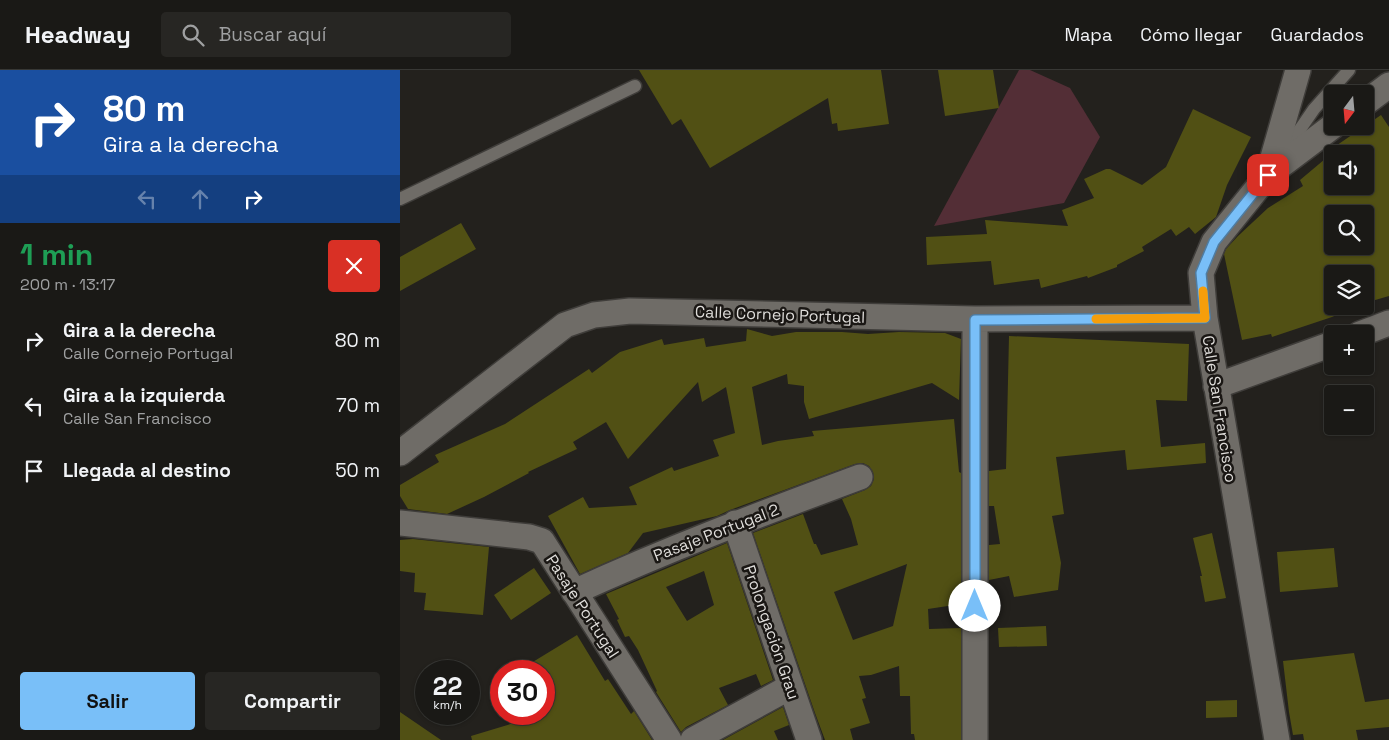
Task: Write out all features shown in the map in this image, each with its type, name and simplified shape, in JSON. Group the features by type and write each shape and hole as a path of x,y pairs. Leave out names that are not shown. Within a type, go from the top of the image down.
{"street":[{"name":"Calle San Francisco","path":"1276,740 1205,318 1201,273 1214,242 1268,175 1298,70"},
{"path":"1374,97 1389,86"},
{"path":"1268,175 1324,133"},
{"name":"Calle Cornejo Portugal","path":"400,453 565,325 594,315 630,311 684,311 975,320 1205,318"},
{"path":"975,320 975,740"},
{"path":"1374,329 1389,323"},
{"path":"1216,386 1324,347"},
{"name":"Pasaje Portugal 2","path":"574,592 647,558 860,477"},
{"name":"Pasaje Portugal","path":"400,522 529,537 542,541 669,740"},
{"name":"Prolongación Grau","path":"735,523 809,740"},
{"path":"693,740 790,687"}],"lane":[{"path":"1268,175 1314,109 1349,70"},
{"path":"400,199 635,86"}],"shaded area":[{"path":"1019,70 1030,70 1070,88 1100,137 1064,203 934,226"}],"building":[{"path":"639,70 881,70 889,124 838,131 837,123 832,124 828,98 710,168 681,119 672,125"},
{"path":"938,70 993,70 999,108 945,116"},
{"path":"1193,109 1251,137 1227,185 1216,217 1195,234 1189,227 1176,236 1171,229 1142,247 1144,251 1117,265 1117,267 1088,278 1087,276 1041,288 1039,279 994,285 991,261 927,265 926,237 987,234 985,220 1068,226 1062,210 1094,198 1084,179 1106,169 1110,169 1142,185 1166,167"},
{"path":"1381,115 1389,127 1389,296 1374,300 1374,265 1324,265 1324,315 1337,315 1272,337 1271,334 1242,340 1224,254 1238,236 1268,208 1303,186 1300,180 1324,160 1324,195 1374,195 1374,145 1337,145 1352,135 1374,135 1374,120"},
{"path":"461,223 476,249 400,291 400,257"},
{"path":"747,329 772,336 796,332 868,334 899,332 945,333 961,339 959,400 932,383 809,419 804,402 804,386 788,384 787,374 752,387 762,445 814,436 812,431 954,419 959,472 961,473 961,604 928,609 929,629 961,628 961,740 915,740 914,734 911,734 910,696 900,696 899,666 871,675 859,676 866,698 862,699 870,723 850,729 853,740 825,740 815,713 753,533 803,514 814,544 816,544 821,555 858,545 851,519 842,499 871,486 874,479 873,472 869,466 863,463 855,464 717,516 643,533 628,553 580,574 548,516 583,497 589,508 637,505 629,487 672,467 674,471 719,456 713,440 735,433 726,387 702,402 698,382 628,459 606,422 573,442 577,449 447,514 408,509 400,496 400,485 439,462 435,455 505,424 589,369 592,373 620,352 662,339 664,345 704,338 706,347 746,341","holes":["907,564 893,626 853,640 834,592"]},
{"path":"1009,336 1189,344 1187,401 1156,400 1161,447 1205,443 1206,463 1127,470 1125,450 1056,457 1064,514 1052,516 1061,563 1058,590 1014,597 1009,576 989,580 989,545 1000,544 994,506 989,506 989,471 1006,469"},
{"path":"1212,533 1226,598 1205,602 1200,576 1202,576 1193,538"},
{"path":"413,539 489,547 483,615 424,610 426,593 414,592 415,573 400,571 400,540"},
{"path":"727,543 773,680 761,686 756,674 719,688 728,705 686,727 681,732 656,692 638,650 629,636 625,637 617,620 619,619 606,594","holes":["704,571 714,605 687,621 666,587"]},
{"path":"1334,548 1338,587 1280,592 1277,552"},
{"path":"534,568 551,593 511,620 494,595"},
{"path":"1046,626 1047,646 999,647 998,628"},
{"path":"577,635 605,681 608,679 631,714 634,711 652,740 472,740 471,736 507,725 555,725 555,660 536,660"},
{"path":"1354,653 1365,702 1389,699 1389,727 1356,730 1358,740 1304,740 1303,734 1293,735 1283,661"},
{"path":"1237,700 1237,717 1206,718 1206,701"},
{"path":"783,707 789,725 774,731 778,740 723,740"},
{"path":"400,712 415,722 415,725 419,725 441,740 400,740"}],"slow traffic":[{"path":"1096,319 1205,318 1203,291"}],"route":[{"path":"975,606 975,320 1205,318 1201,273 1214,242 1268,175"}]}
